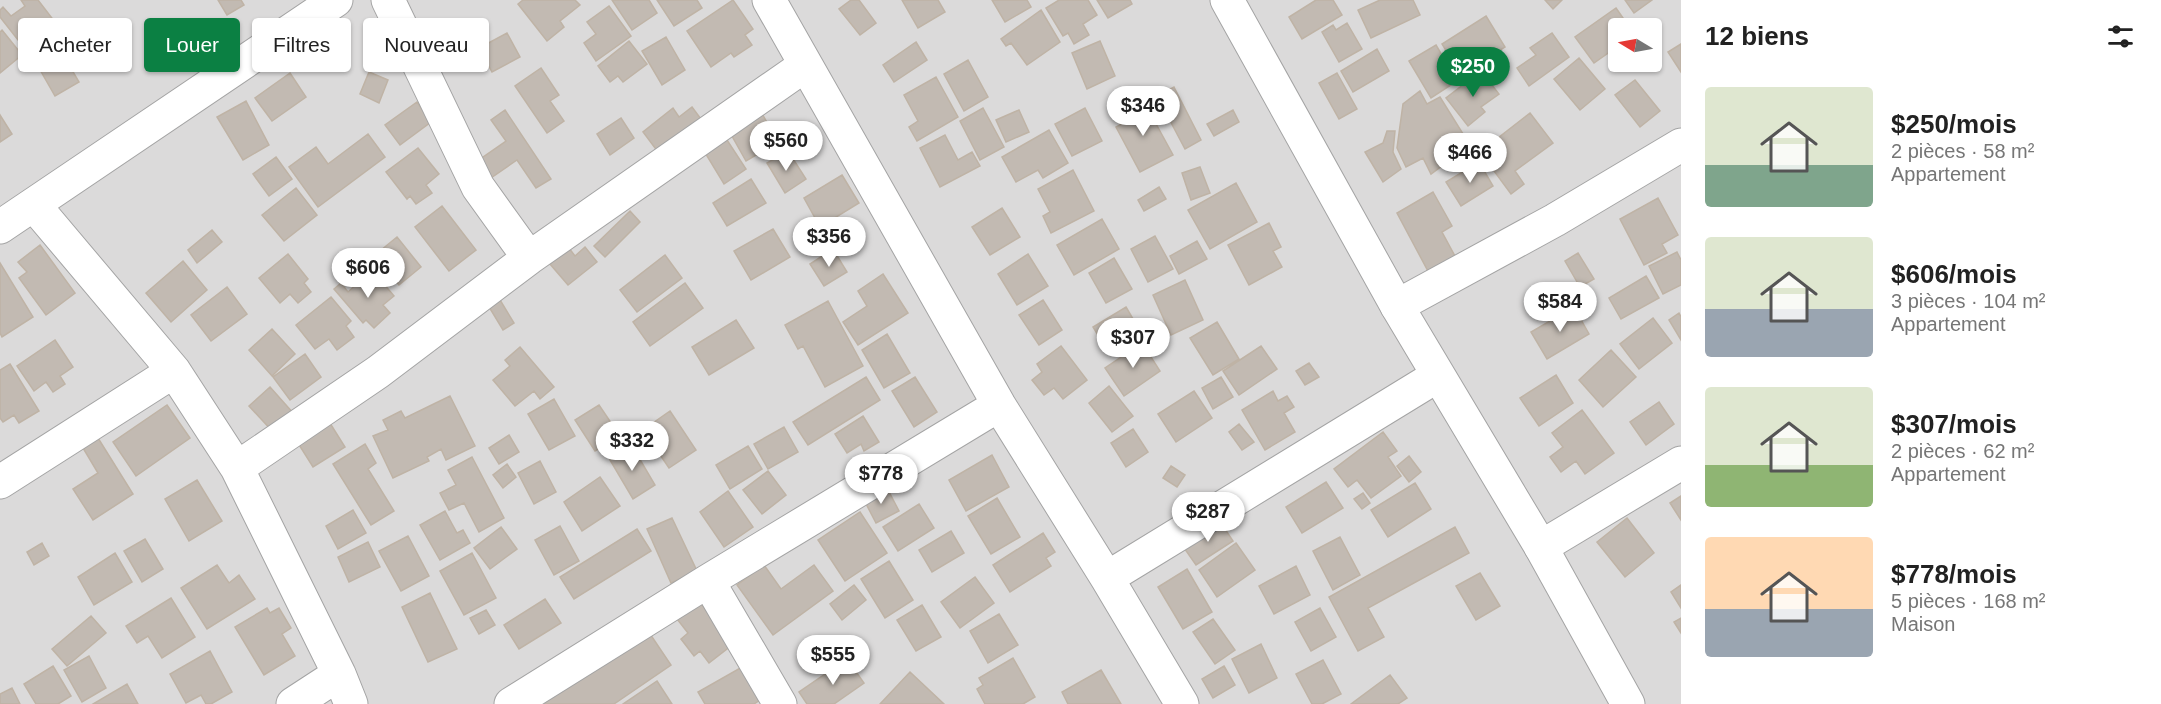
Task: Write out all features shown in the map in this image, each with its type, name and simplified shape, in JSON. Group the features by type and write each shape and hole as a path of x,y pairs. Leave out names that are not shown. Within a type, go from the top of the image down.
{"street":[{"path":"0,227 336,0"},
{"path":"388,0 478,187 529,258"},
{"path":"769,0 804,66 999,405 1107,578 1182,704"},
{"path":"1228,0 1396,306 1541,547 1628,704"},
{"path":"237,468 378,372 529,258 804,66"},
{"path":"1396,306 1555,220 1681,145"},
{"path":"34,205 174,371 237,468 339,674 351,704"},
{"path":"0,482 174,371"},
{"path":"1107,578 1437,376"},
{"path":"511,704 708,581 999,405"},
{"path":"1541,547 1681,463"},
{"path":"708,581 780,704"},
{"path":"293,704 339,674"}],"shaded area":[{"path":"0,0 1681,0 1681,704 0,704"}],"building":[{"path":"21,0 38,0 52,18 18,18 18,40 0,17 0,10 3,7 11,16 25,6"},
{"path":"218,0 241,0 244,5 227,15"},
{"path":"523,0 575,0 580,5 560,21 564,27 547,41 518,4"},
{"path":"612,0 649,0 657,13 632,30"},
{"path":"657,0 697,0 702,8 674,26"},
{"path":"733,0 753,29 745,35 752,45 734,57 731,53 711,67 687,31"},
{"path":"851,0 859,0 876,23 860,35 839,9"},
{"path":"902,0 938,0 945,12 918,28"},
{"path":"992,0 1027,0 1031,7 1005,22"},
{"path":"1059,0 1088,0 1097,15 1083,24 1089,35 1074,44 1068,33 1063,36 1046,8"},
{"path":"1097,0 1130,0 1132,4 1108,18"},
{"path":"1316,0 1333,0 1342,15 1302,39 1289,17"},
{"path":"1380,0 1413,0 1420,15 1371,38 1358,10"},
{"path":"1545,0 1562,0 1553,9"},
{"path":"1625,0 1652,0 1634,13"},
{"path":"609,6 631,36 596,61 584,43 596,34 587,22"},
{"path":"1616,8 1623,18 1608,18 1608,53 1594,63 1575,37"},
{"path":"1041,10 1060,42 1027,65 1011,43 1006,46 1001,39"},
{"path":"1486,16 1505,47 1461,75 1442,44"},
{"path":"1347,23 1362,49 1339,62 1322,32 1333,25 1336,30"},
{"path":"2,30 18,50 18,58 0,73 0,32"},
{"path":"507,33 520,57 492,72 489,66 489,43"},
{"path":"1552,33 1569,57 1529,86 1517,68 1536,55 1530,48"},
{"path":"666,37 685,70 662,85 642,51"},
{"path":"629,41 647,64 623,82 618,76 610,82 598,66"},
{"path":"1100,41 1115,76 1087,89 1072,53"},
{"path":"916,42 927,60 894,82 883,65"},
{"path":"1681,44 1681,72 1668,52"},
{"path":"1436,45 1457,81 1431,98 1409,61"},
{"path":"1377,49 1389,71 1353,92 1341,71"},
{"path":"1579,58 1605,89 1580,110 1554,79"},
{"path":"968,60 988,97 964,111 944,74"},
{"path":"541,68 559,95 550,101 564,121 547,133 515,86"},
{"path":"1481,71 1499,94 1481,107 1485,112 1468,126 1446,98"},
{"path":"41,72 73,72 79,82 55,96"},
{"path":"369,72 388,80 379,103 360,94"},
{"path":"290,73 306,97 272,121 255,98"},
{"path":"1337,73 1357,109 1339,119 1319,83"},
{"path":"936,77 958,117 917,141 909,127 918,121 904,95"},
{"path":"1635,80 1660,111 1640,127 1615,95"},
{"path":"1174,87 1201,140 1185,149 1157,96"},
{"path":"1420,91 1427,104 1440,97 1470,145 1431,174 1423,158 1406,167 1397,148 1403,104"},
{"path":"1143,100 1173,155 1140,172 1116,127 1129,120 1124,110"},
{"path":"246,101 269,145 243,160 217,117"},
{"path":"417,102 431,122 400,145 385,125"},
{"path":"692,107 701,119 658,152 643,132 673,108 679,117"},
{"path":"983,108 1004,147 980,160 960,121"},
{"path":"1085,108 1102,141 1072,156 1055,124"},
{"path":"505,110 551,179 536,188 517,160 488,180 476,162 506,141 491,120"},
{"path":"760,110 778,142 746,161 728,129"},
{"path":"1019,110 1029,132 1006,142 996,120"},
{"path":"1233,110 1239,122 1214,136 1207,124"},
{"path":"1530,113 1553,143 1515,171 1524,184 1511,194 1480,152"},
{"path":"0,115 12,134 0,142"},
{"path":"621,118 634,138 610,155 597,134"},
{"path":"1049,130 1068,163 1043,178 1038,170 1016,182 1002,157"},
{"path":"1387,131 1395,131 1393,152 1401,169 1383,182 1365,152 1383,143"},
{"path":"368,134 385,157 318,207 289,167 316,147 328,164"},
{"path":"945,135 958,160 972,152 980,166 940,187 920,148"},
{"path":"725,137 746,169 724,184 704,151"},
{"path":"418,148 439,174 426,185 432,193 416,204 410,196 407,199 386,172"},
{"path":"788,151 806,179 785,193 767,163"},
{"path":"276,157 292,179 269,196 253,174"},
{"path":"1479,162 1493,186 1461,206 1446,182"},
{"path":"1200,167 1210,193 1191,200 1182,173"},
{"path":"1073,170 1094,211 1051,233 1043,216 1050,212 1038,189"},
{"path":"842,175 859,203 820,227 804,198"},
{"path":"751,179 766,203 727,226 713,203"},
{"path":"1236,183 1257,222 1210,249 1188,210"},
{"path":"1159,187 1166,199 1144,211 1138,200"},
{"path":"296,188 317,215 284,241 262,215"},
{"path":"1433,192 1452,226 1442,232 1456,258 1429,273 1397,213"},
{"path":"1658,198 1678,235 1662,244 1667,253 1644,265 1620,219"},
{"path":"442,206 476,250 449,271 415,227"},
{"path":"1002,208 1020,237 990,255 972,227"},
{"path":"630,211 640,222 605,257 594,246"},
{"path":"1102,219 1119,249 1074,275 1057,245"},
{"path":"1269,223 1281,247 1273,251 1282,267 1249,285 1228,245"},
{"path":"773,229 790,257 751,280 734,251"},
{"path":"212,230 222,242 197,263 188,250"},
{"path":"1155,236 1173,269 1148,282 1131,249"},
{"path":"397,237 421,267 399,285 375,255"},
{"path":"1197,241 1207,259 1179,274 1170,256"},
{"path":"40,245 75,293 46,315 19,278 27,272 18,262"},
{"path":"585,247 597,262 568,285 550,264 569,248 575,256"},
{"path":"833,249 847,272 824,286 810,264"},
{"path":"1677,252 1681,260 1681,285 1663,294 1649,266"},
{"path":"1578,253 1594,279 1580,287 1565,261"},
{"path":"288,254 308,279 304,283 311,292 298,303 290,294 280,303 259,278"},
{"path":"1028,254 1048,286 1017,305 998,274"},
{"path":"665,255 682,278 637,312 620,290"},
{"path":"1114,258 1132,289 1106,303 1089,273"},
{"path":"183,261 207,290 171,322 146,293"},
{"path":"0,263 33,317 2,337 0,333"},
{"path":"372,270 394,296 383,305 390,313 374,328 366,320 363,323 334,289 341,283 348,292"},
{"path":"883,274 908,313 858,345 843,322 867,306 858,291"},
{"path":"1646,276 1659,298 1621,319 1609,298"},
{"path":"1185,280 1203,320 1171,335 1153,295"},
{"path":"685,283 703,308 650,346 633,322"},
{"path":"227,287 247,314 211,341 191,315"},
{"path":"497,295 514,323 503,330 486,302"},
{"path":"331,297 351,321 346,326 354,337 337,350 329,339 315,349 296,325"},
{"path":"1043,300 1062,330 1039,345 1019,315"},
{"path":"828,301 863,366 825,387 803,346 798,349 785,325"},
{"path":"1126,307 1143,336 1110,355 1093,327"},
{"path":"1574,307 1589,334 1547,359 1531,332"},
{"path":"1679,313 1681,317 1681,340 1669,320"},
{"path":"1653,318 1672,343 1639,369 1620,344"},
{"path":"736,320 754,348 709,375 692,347"},
{"path":"1217,322 1239,359 1213,375 1190,338"},
{"path":"272,329 295,354 272,376 249,350"},
{"path":"887,334 910,373 884,388 862,350"},
{"path":"55,340 73,367 60,376 65,384 53,392 46,382 34,391 17,366"},
{"path":"1142,343 1160,371 1124,396 1105,368"},
{"path":"1061,346 1087,380 1063,399 1054,388 1044,395 1032,380 1042,372 1037,364"},
{"path":"1261,346 1277,369 1239,395 1223,371"},
{"path":"520,347 554,387 540,399 534,391 515,406 493,380 510,366 505,360"},
{"path":"1611,350 1636,377 1603,407 1579,380"},
{"path":"305,354 321,377 290,400 273,377"},
{"path":"1309,363 1319,377 1305,385 1296,371"},
{"path":"10,364 39,411 19,423 14,415 3,422 0,418 0,370"},
{"path":"1556,375 1573,403 1539,426 1520,398"},
{"path":"866,377 880,400 808,445 793,422"},
{"path":"915,377 937,412 914,427 892,391"},
{"path":"1221,377 1233,397 1213,409 1202,388"},
{"path":"1109,386 1133,416 1112,432 1089,403"},
{"path":"270,387 294,414 274,433 249,406"},
{"path":"1194,391 1212,418 1176,442 1158,414"},
{"path":"1273,391 1278,401 1287,396 1294,407 1284,413 1295,432 1265,450 1242,410"},
{"path":"450,396 475,446 446,460 441,449 427,457 429,461 393,478 373,436 388,430 383,420 401,411 405,418"},
{"path":"554,399 575,436 549,450 528,414"},
{"path":"1659,402 1674,424 1646,445 1630,422"},
{"path":"167,405 190,438 136,476 113,442"},
{"path":"599,405 620,436 595,451 575,420"},
{"path":"1582,410 1614,453 1585,474 1576,461 1561,472 1550,457 1563,447 1552,433"},
{"path":"670,411 696,450 669,468 643,430"},
{"path":"863,416 879,442 864,451 861,444 847,453 835,434"},
{"path":"328,420 345,447 313,467 296,440"},
{"path":"1239,424 1254,442 1242,450 1229,432"},
{"path":"784,427 798,452 768,469 754,444"},
{"path":"1133,429 1148,452 1126,467 1111,443"},
{"path":"1383,432 1397,451 1388,457 1401,476 1371,498 1357,480 1348,487 1334,469"},
{"path":"509,435 519,452 499,464 489,448"},
{"path":"98,438 133,494 93,520 73,489 98,473 83,448"},
{"path":"365,444 376,463 368,469 394,511 371,525 333,464"},
{"path":"632,446 655,485 633,499 610,460"},
{"path":"748,446 762,469 730,489 716,465"},
{"path":"992,455 1009,487 966,511 949,480"},
{"path":"1409,456 1421,472 1409,482 1397,466"},
{"path":"472,457 504,518 479,532 464,503 449,510 440,493 456,485 448,470"},
{"path":"540,461 556,492 534,504 518,473"},
{"path":"507,464 516,477 503,488 493,475"},
{"path":"1171,466 1185,475 1177,487 1163,478"},
{"path":"768,471 786,495 762,514 743,490"},
{"path":"600,477 620,506 582,531 564,502"},
{"path":"197,480 222,521 189,541 165,499"},
{"path":"1326,482 1343,508 1302,533 1286,507"},
{"path":"1415,483 1431,509 1388,537 1371,510"},
{"path":"886,486 899,511 876,523 863,498"},
{"path":"728,491 753,527 724,547 700,512"},
{"path":"1363,493 1370,503 1362,509 1354,499"},
{"path":"1681,496 1681,520 1670,503"},
{"path":"997,498 1020,537 991,554 968,516"},
{"path":"919,504 934,528 898,551 883,527"},
{"path":"353,510 366,533 338,549 326,526"},
{"path":"445,511 457,533 463,530 470,543 440,560 420,525"},
{"path":"860,512 887,553 845,581 818,540"},
{"path":"672,518 697,571 671,583 647,529"},
{"path":"1627,518 1654,553 1625,577 1597,542"},
{"path":"1219,520 1233,541 1196,565 1182,545"},
{"path":"560,526 579,561 554,575 535,540"},
{"path":"501,527 517,549 490,569 474,548"},
{"path":"1455,527 1469,553 1368,608 1384,637 1358,651 1329,597"},
{"path":"637,529 651,551 574,599 560,577"},
{"path":"951,531 964,553 932,572 919,550"},
{"path":"1043,533 1055,552 1046,558 1051,566 1010,592 993,565"},
{"path":"408,536 429,576 401,591 379,551"},
{"path":"1340,537 1360,575 1333,590 1313,551"},
{"path":"145,539 163,569 142,582 124,551"},
{"path":"368,542 380,567 349,582 338,557"},
{"path":"42,543 49,556 34,565 27,552"},
{"path":"1236,543 1255,570 1217,597 1199,570"},
{"path":"115,553 132,582 94,605 78,577"},
{"path":"472,553 496,598 464,615 440,571"},
{"path":"889,561 913,600 885,618 861,579"},
{"path":"217,565 229,583 239,575 255,599 207,629 181,588"},
{"path":"764,565 781,589 814,565 833,591 773,635 737,585"},
{"path":"1296,566 1310,595 1274,614 1259,586"},
{"path":"1187,569 1212,612 1183,629 1158,587"},
{"path":"1480,573 1500,606 1476,620 1456,586"},
{"path":"975,577 994,603 960,628 941,602"},
{"path":"854,585 866,600 842,620 830,604"},
{"path":"1681,585 1681,608 1671,592"},
{"path":"430,593 457,649 428,662 402,607"},
{"path":"171,598 195,637 162,658 148,636 137,643 126,626"},
{"path":"545,599 561,623 519,649 504,625"},
{"path":"700,602 732,645 709,663 700,651 694,656 681,639 688,633 677,619"},
{"path":"922,605 941,637 916,651 897,620"},
{"path":"267,608 270,613 279,608 291,628 282,634 295,656 264,675 235,627"},
{"path":"1320,608 1336,637 1311,651 1295,622"},
{"path":"486,610 495,625 479,634 470,618"},
{"path":"999,614 1018,645 988,663 970,631"},
{"path":"91,616 106,633 67,666 52,649"},
{"path":"1681,618 1681,633 1674,622"},
{"path":"1213,619 1235,650 1215,664 1193,632"},
{"path":"646,628 671,665 614,704 534,704"},
{"path":"1261,644 1277,678 1249,693 1232,659"},
{"path":"210,651 232,692 211,704 206,704 201,695 186,703 170,674"},
{"path":"89,656 106,688 82,702 64,670"},
{"path":"1013,658 1035,697 1023,704 985,704 977,689 983,685 979,678"},
{"path":"847,659 864,683 834,704 807,704 799,692"},
{"path":"1323,660 1341,694 1322,704 1312,704 1296,674"},
{"path":"53,666 71,696 58,704 36,704 24,684"},
{"path":"1224,666 1235,685 1213,698 1202,679"},
{"path":"742,667 760,700 754,704 705,704 698,692"},
{"path":"1101,670 1121,704 1068,704 1062,692"},
{"path":"910,672 944,704 880,704"},
{"path":"1390,675 1407,698 1398,704 1351,704"},
{"path":"657,681 672,704 623,704"},
{"path":"127,684 138,704 93,704"},
{"path":"12,688 20,704 0,704 0,694"}]}
